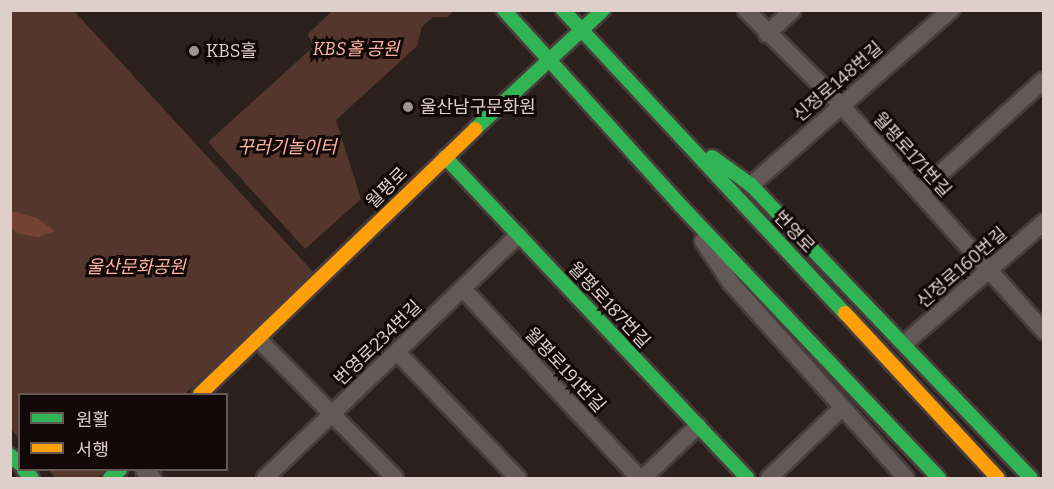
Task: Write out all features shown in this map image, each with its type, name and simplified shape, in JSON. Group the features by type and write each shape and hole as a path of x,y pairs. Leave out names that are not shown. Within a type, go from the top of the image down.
{"main road":[{"path":"504,10 680,205 939,478"},
{"name":"번영로","path":"563,10 998,478"},
{"name":"월평로","path":"201,393 445,157 603,10"},
{"path":"673,130 751,185 905,343 1031,478"},
{"name":"월평로187번길","path":"445,157 747,478"}],"street":[{"name":"월평로171번길","path":"746,10 767,34 841,105 1044,331"},
{"path":"767,34 793,10"},
{"name":"신정로148번길","path":"751,185 951,10"},
{"path":"920,192 1044,80"},
{"path":"680,205 731,283 906,478"},
{"name":"신정로160번길","path":"905,343 1044,222"},
{"name":"번영로234번길","path":"271,476 518,235"},
{"name":"월평로191번길","path":"463,289 641,478"},
{"path":"258,339 395,478"},
{"path":"397,352 518,478"},
{"path":"769,478 842,408"},
{"path":"641,478 698,426"}],"green space":[{"name":"꾸러기놀이터","path":"333,10 454,11 447,17 433,17 422,27 417,46 336,120 361,199 305,249 208,142 313,47 308,34"},
{"name":"울산문화공원","path":"10,11 74,11 314,273 186,393 18,393 18,437 10,428"},
{"path":"49,471 105,471 97,478 56,478"}],"shaded area":[{"path":"11,211 37,218 55,231 38,237 17,233 11,227"}],"traffic: fast":[{"path":"504,10 680,205 939,478"},
{"path":"563,10 845,313"},
{"path":"475,129 603,10"},
{"path":"445,157 747,478"},
{"path":"712,157 751,185 1031,478"},
{"path":"10,455 18,462"},
{"path":"25,471 32,478"},
{"path":"110,478 119,471"}],"traffic: slow":[{"path":"201,393 475,129"},
{"path":"845,313 998,478"}],"place":[{"name":"KBS홀","path":"194,51"},
{"name":"울산남구문화원","path":"408,107"}],"park label":[{"name":"KBS홀 공원","path":"356,49"}]}
